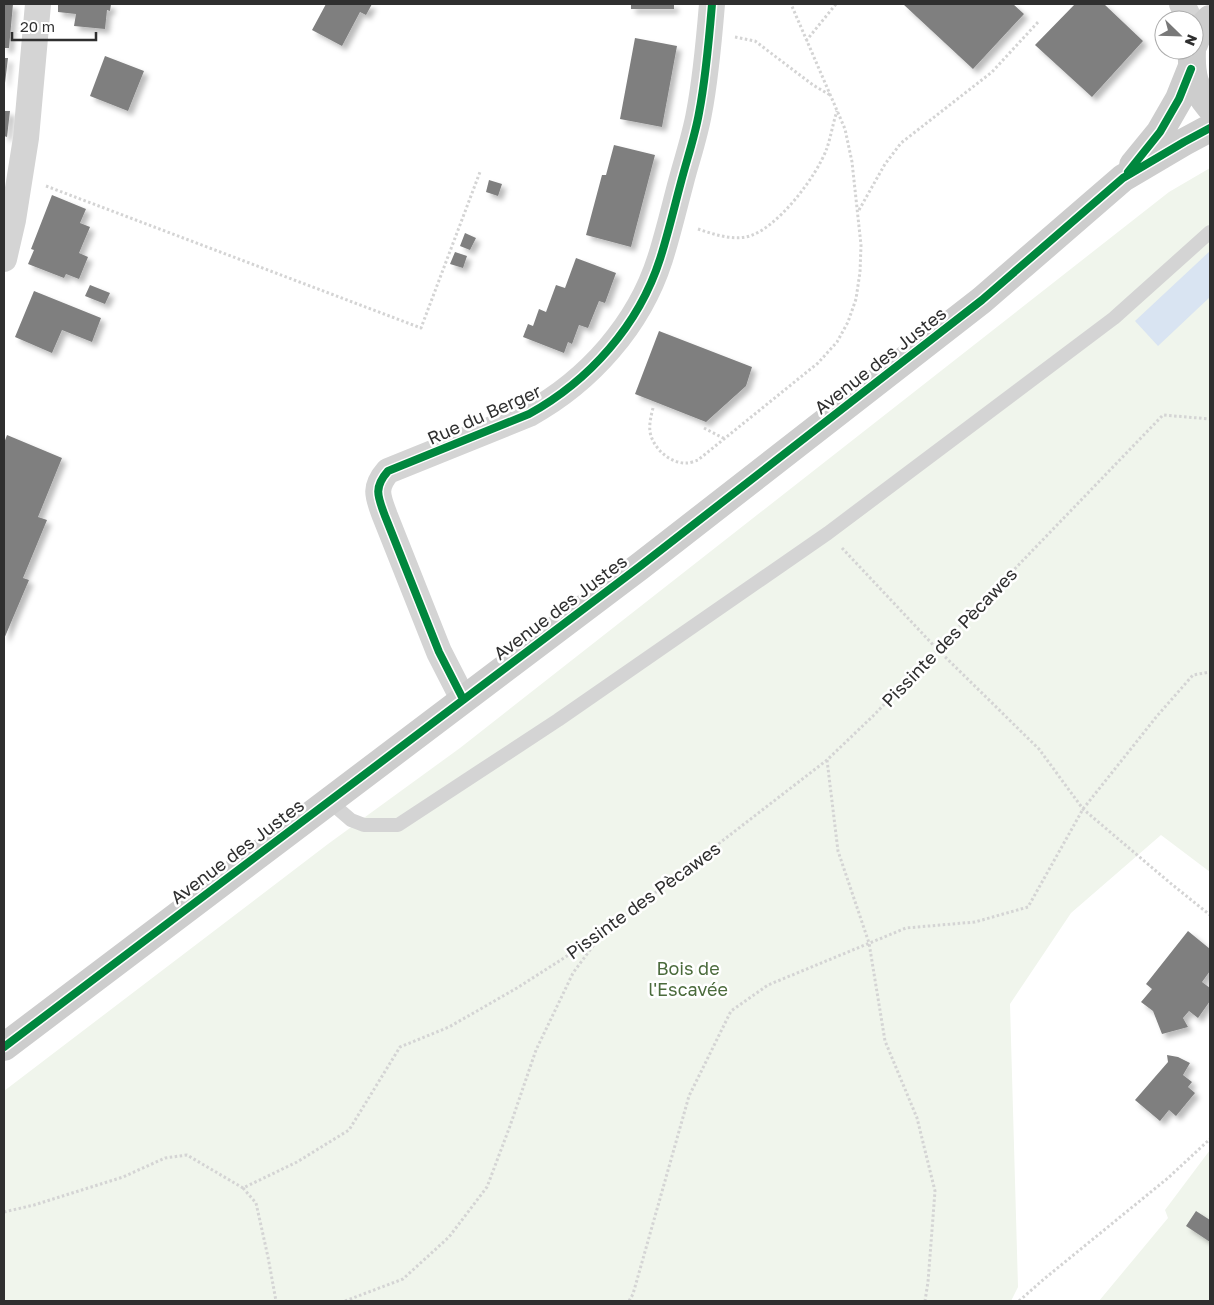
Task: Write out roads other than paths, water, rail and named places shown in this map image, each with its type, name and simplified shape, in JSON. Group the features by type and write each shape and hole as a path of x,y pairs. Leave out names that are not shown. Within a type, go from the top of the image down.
{"main road":[{"name":"Avenue des Justes","path":"1123,178 1160,132 1179,99 1190,60"},
{"path":"1197,60 1198,93 1210,107"},
{"name":"Avenue des Justes","path":"4,1046 639,567 982,300 1123,178 1210,128"}],"street":[{"path":"4,259 26,138 38,4"},
{"name":"Rue du Berger","path":"463,699 439,652 385,516 378,495 378,486 388,471 529,414 551,402 577,382 599,361 632,318 660,260 699,114 712,4"}],"lane":[{"path":"328,801 351,820 364,825 398,825 558,720 828,532 1114,318 1210,232"}],"water":[{"path":"1210,251 1210,297 1158,346 1135,321"}],"park label":[{"name":"Bois de l'Escavée","path":"688,978"}]}
